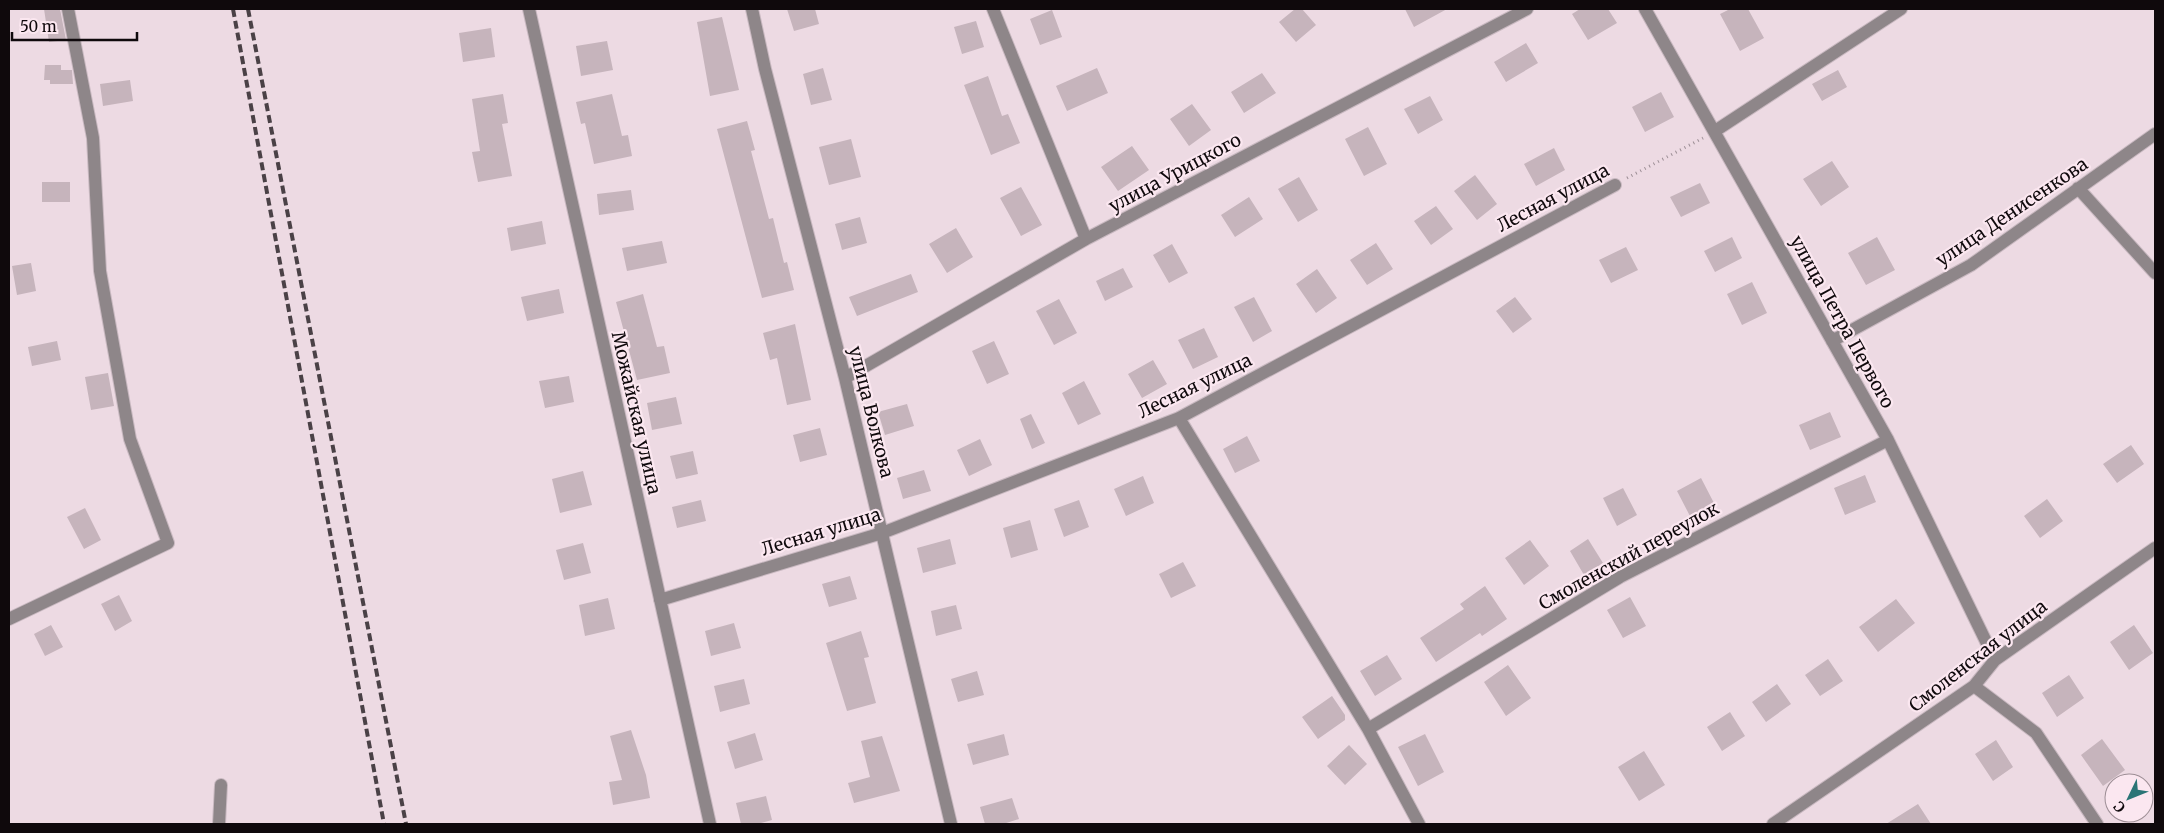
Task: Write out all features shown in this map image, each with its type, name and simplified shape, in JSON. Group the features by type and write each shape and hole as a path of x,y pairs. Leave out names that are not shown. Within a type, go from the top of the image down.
{"street":[{"path":"9,619 168,543 130,439 100,271 93,138 68,9"},
{"name":"Можайская улица","path":"529,9 710,824"},
{"name":"улица Волкова","path":"752,9 765,69 845,378 951,824"},
{"path":"993,9 1086,239"},
{"name":"улица Урицкого","path":"845,378 1086,239 1527,9"},
{"name":"улица Петра Первого","path":"1645,9 1888,440 1995,660"},
{"path":"1715,132 1901,9"},
{"name":"улица Денисенкова","path":"1832,341 1971,265 2155,134"},
{"name":"Лесная улица","path":"660,600 882,533 1180,418 1615,185"},
{"path":"2078,188 2155,273"},
{"path":"1180,418 1368,729 1419,824"},
{"name":"Смоленский переулок","path":"1368,729 1620,577 1888,440"},
{"name":"Смоленская улица","path":"1773,824 1974,686 1995,660 2155,548"},
{"path":"1974,686 2036,733 2097,824"},
{"path":"219,824 221,785"}],"path":[{"name":"Лесная улица","path":"1615,185 1715,132"}],"building":[{"path":"44,9 60,9 66,40 49,42"},
{"path":"787,9 815,9 819,24 794,31"},
{"path":"1295,9 1302,9 1316,25 1296,42 1279,22"},
{"path":"1405,9 1447,9 1414,27"},
{"path":"1580,9 1608,9 1617,23 1588,40 1572,14"},
{"path":"1730,9 1748,9 1764,38 1740,51 1720,14"},
{"path":"1052,10 1062,37 1040,45 1030,19"},
{"path":"722,17 739,90 710,96 697,22"},
{"path":"976,21 984,47 962,54 954,27"},
{"path":"491,28 495,57 463,62 459,33"},
{"path":"607,41 613,70 581,76 576,46"},
{"path":"1526,43 1538,63 1506,82 1494,62"},
{"path":"45,65 61,65 61,70 72,70 73,84 50,84 50,80 44,80"},
{"path":"823,68 832,100 811,105 803,74"},
{"path":"1097,68 1108,93 1067,111 1056,86"},
{"path":"1838,70 1847,87 1822,101 1812,84"},
{"path":"1262,73 1276,93 1244,113 1231,92"},
{"path":"988,76 1002,116 1008,114 1020,143 991,155 964,85"},
{"path":"130,80 133,101 103,106 100,84"},
{"path":"1661,92 1674,117 1645,132 1632,107"},
{"path":"503,94 508,123 502,124 512,176 478,182 472,152 480,151 472,99"},
{"path":"612,94 622,136 628,135 632,156 594,164 585,123 581,124 576,102"},
{"path":"1430,96 1443,120 1418,134 1404,109"},
{"path":"1192,104 1211,130 1189,146 1170,119"},
{"path":"747,121 755,150 751,151 769,219 773,218 784,263 787,262 794,290 762,298 717,129"},
{"path":"1368,127 1387,164 1364,176 1345,139"},
{"path":"851,139 861,177 829,185 819,147"},
{"path":"1132,146 1149,170 1118,191 1101,167"},
{"path":"1554,148 1565,170 1536,186 1524,164"},
{"path":"1832,161 1849,187 1821,206 1803,179"},
{"path":"1475,175 1497,204 1477,220 1454,191"},
{"path":"1299,177 1318,210 1298,222 1278,189"},
{"path":"42,182 70,182 70,202 42,202"},
{"path":"1700,183 1710,203 1681,217 1670,197"},
{"path":"1021,187 1042,225 1021,236 1000,198"},
{"path":"631,190 634,210 599,215 597,194"},
{"path":"1249,197 1263,219 1235,237 1221,215"},
{"path":"1436,206 1453,229 1431,245 1414,221"},
{"path":"860,217 867,243 842,250 835,224"},
{"path":"542,221 546,244 511,251 507,228"},
{"path":"956,228 973,257 947,273 929,244"},
{"path":"1732,237 1742,258 1715,272 1704,251"},
{"path":"1877,237 1895,270 1866,285 1848,253"},
{"path":"662,241 667,263 627,271 622,248"},
{"path":"1376,243 1393,269 1367,285 1350,260"},
{"path":"1172,244 1188,273 1169,283 1153,255"},
{"path":"1626,247 1638,270 1611,283 1599,260"},
{"path":"31,263 36,291 17,295 12,266"},
{"path":"1123,268 1133,287 1105,301 1096,281"},
{"path":"1317,269 1337,298 1316,313 1296,284"},
{"path":"911,274 918,292 857,316 849,297"},
{"path":"1752,282 1767,313 1742,325 1727,294"},
{"path":"559,289 564,313 527,321 521,297"},
{"path":"643,294 657,347 664,346 670,373 637,380 616,302"},
{"path":"1254,297 1272,331 1253,342 1234,307"},
{"path":"1515,297 1532,319 1513,333 1496,311"},
{"path":"1059,299 1077,333 1054,345 1036,311"},
{"path":"795,324 811,400 787,405 777,358 770,360 763,333"},
{"path":"1204,328 1218,357 1193,369 1178,340"},
{"path":"57,341 61,360 32,366 28,347"},
{"path":"994,341 1009,374 987,384 972,351"},
{"path":"1153,360 1167,384 1142,398 1128,374"},
{"path":"108,373 114,406 91,410 85,377"},
{"path":"569,376 574,402 545,408 539,381"},
{"path":"1084,381 1101,414 1078,425 1062,393"},
{"path":"676,397 682,424 652,430 647,403"},
{"path":"907,404 914,426 885,435 878,412"},
{"path":"1830,412 1841,437 1810,450 1799,425"},
{"path":"1031,414 1045,443 1032,449 1020,419"},
{"path":"820,428 827,455 800,462 793,435"},
{"path":"1247,436 1260,461 1235,473 1223,449"},
{"path":"980,439 992,465 969,476 957,450"},
{"path":"2131,445 2144,464 2117,483 2103,464"},
{"path":"693,451 698,474 676,479 670,456"},
{"path":"924,470 931,491 903,499 897,478"},
{"path":"583,471 592,505 560,513 552,479"},
{"path":"1865,475 1876,502 1845,515 1834,488"},
{"path":"1143,476 1154,503 1126,516 1114,489"},
{"path":"1701,478 1715,505 1691,518 1677,491"},
{"path":"1623,488 1637,515 1617,526 1603,498"},
{"path":"2047,499 2063,521 2040,538 2024,516"},
{"path":"701,500 706,521 677,528 672,507"},
{"path":"1079,500 1089,527 1064,537 1054,509"},
{"path":"85,508 101,540 84,549 67,517"},
{"path":"1030,520 1038,550 1011,558 1003,528"},
{"path":"950,539 956,564 923,573 917,548"},
{"path":"1588,539 1603,563 1584,575 1570,551"},
{"path":"1530,540 1549,566 1524,585 1505,558"},
{"path":"583,543 591,573 564,580 556,550"},
{"path":"1183,562 1196,586 1171,598 1159,574"},
{"path":"850,576 857,599 829,607 822,584"},
{"path":"1485,586 1507,619 1482,636 1480,633 1436,662 1420,638 1464,609 1460,604"},
{"path":"119,595 132,621 115,631 101,604"},
{"path":"1630,597 1646,626 1623,638 1607,610"},
{"path":"608,598 615,629 585,636 579,605"},
{"path":"1896,599 1915,623 1878,652 1859,627"},
{"path":"956,605 962,629 936,636 931,611"},
{"path":"734,623 741,648 711,656 705,631"},
{"path":"51,625 63,647 45,656 34,634"},
{"path":"2134,625 2153,653 2129,670 2110,642"},
{"path":"861,631 869,657 864,658 876,703 847,711 826,643"},
{"path":"1387,655 1402,679 1375,696 1360,671"},
{"path":"1828,659 1843,681 1820,696 1805,675"},
{"path":"1508,665 1531,698 1506,716 1484,682"},
{"path":"977,671 984,695 958,702 951,679"},
{"path":"2069,675 2084,698 2057,717 2042,693"},
{"path":"744,679 750,704 720,712 714,686"},
{"path":"1777,684 1791,704 1766,722 1752,702"},
{"path":"1332,696 1345,715 1345,720 1318,739 1302,717"},
{"path":"1730,712 1745,736 1722,751 1707,727"},
{"path":"631,730 646,775 650,798 613,805 609,782 622,780 610,736"},
{"path":"755,733 763,760 735,769 727,742"},
{"path":"1004,734 1009,755 973,765 967,744"},
{"path":"1425,734 1444,772 1418,786 1398,747"},
{"path":"882,736 900,791 854,803 848,783 870,777 861,741"},
{"path":"2102,739 2125,770 2121,773 2104,773 2103,786 2081,755"},
{"path":"1996,740 2013,767 1993,781 1975,754"},
{"path":"1349,745 1367,764 1345,785 1327,766"},
{"path":"1644,751 1665,785 1639,801 1618,767"},
{"path":"766,796 772,820 757,824 741,824 736,803"},
{"path":"1012,798 1019,819 1003,824 985,824 980,807"},
{"path":"1918,804 1931,824 1886,824"}],"railway":[{"path":"233,9 384,824"},
{"path":"248,9 406,824"}]}
